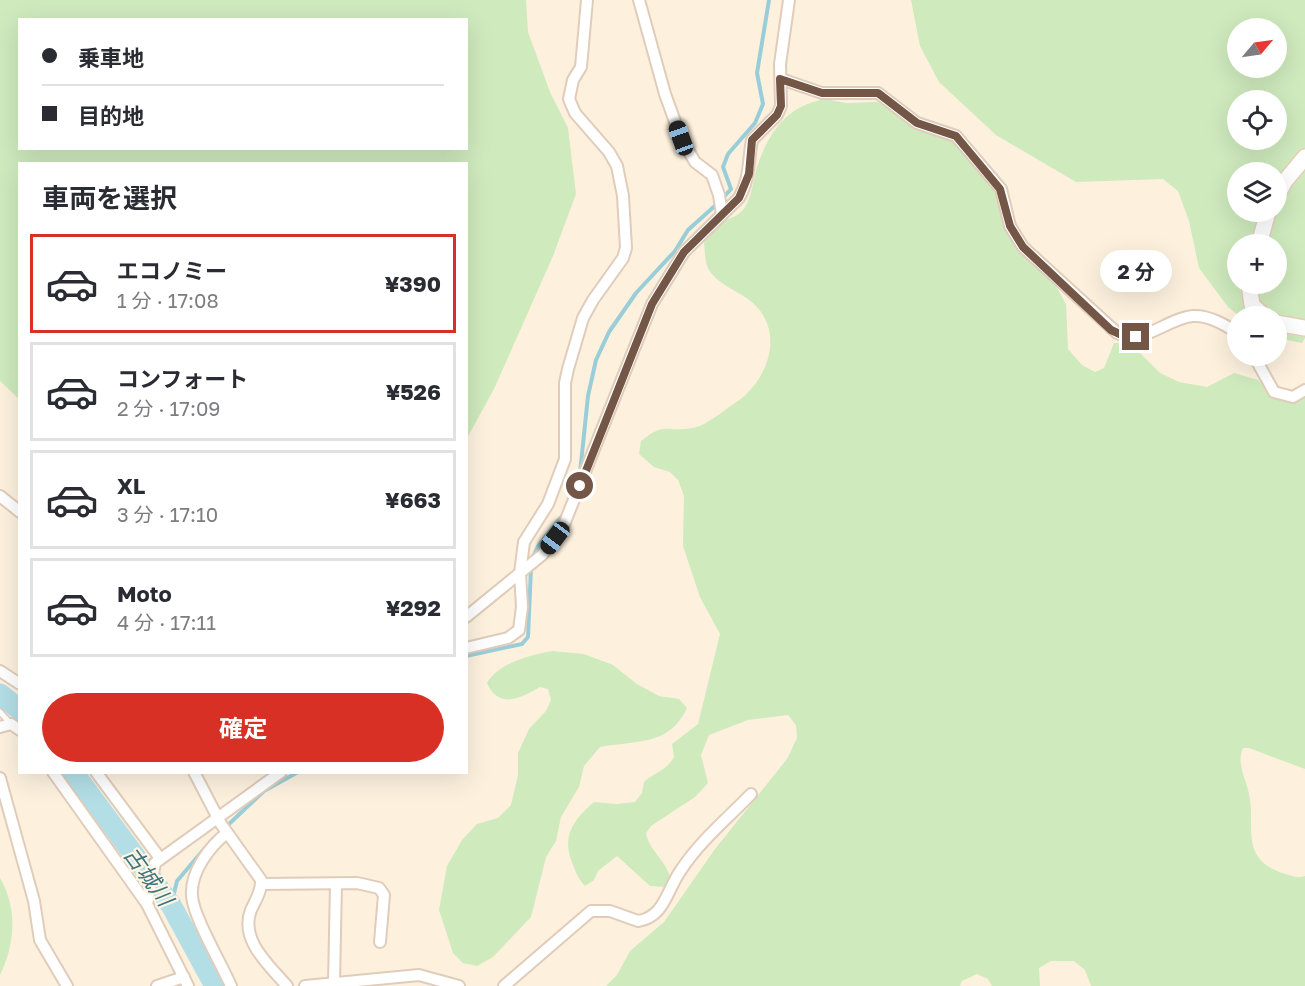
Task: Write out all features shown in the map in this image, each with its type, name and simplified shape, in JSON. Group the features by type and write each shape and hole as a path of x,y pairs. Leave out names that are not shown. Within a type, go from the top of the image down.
{"main road":[{"path":"1287,179 1305,158"},
{"path":"1287,325 1305,328"}],"street":[{"path":"468,648 508,638 519,630 524,542 548,504 565,459 565,383 583,318 592,300 623,258 626,248 623,196 617,166 609,152 575,114 569,99 573,80 581,67 587,0"},
{"path":"639,0 665,93 681,138 695,162 712,176 719,195 722,214"},
{"path":"468,615 535,561 565,522 652,304 684,252 739,198 744,190 749,174 752,140 777,115 781,106 780,79 789,0"},
{"path":"780,79 828,94 878,93 917,123 956,136 1000,189 1010,226 1023,247 1117,333 1136,337 1196,316 1213,320 1227,327"},
{"path":"1260,366 1274,392 1293,397 1305,390"},
{"path":"0,496 18,510"},
{"path":"0,671 18,683"},
{"path":"54,774 147,901 186,981 157,986"},
{"path":"97,774 157,860 147,901"},
{"path":"195,774 223,826 257,871 262,884 250,913 249,932 258,951 287,986"},
{"path":"157,860 223,826 279,774"},
{"path":"0,778 34,901 40,940 67,986"},
{"path":"504,986 591,911 603,910 638,921 656,914 679,872 702,842 751,794"},
{"path":"223,826 199,867 192,896 231,986"},
{"path":"262,884 370,884 382,890 384,895 380,942"},
{"path":"334,982 336,884"},
{"path":"305,986 419,975 459,986"}],"lane":[{"path":"0,712 10,727"}],"green space":[{"path":"0,0 526,0 528,32 550,92 568,128 576,194 553,256 494,389 468,436 468,162 18,162 18,398 0,381"},
{"path":"911,0 1305,0 1305,338 1302,343 1287,340 1287,306 1227,306 1199,268 1189,221 1178,191 1163,179 1076,182 996,135 939,82 920,46"},
{"path":"825,99 846,103 877,102 954,140 980,169 993,188 1001,209 1053,281 1066,304 1068,349 1082,365 1095,372 1104,368 1114,343 1129,342 1160,373 1179,382 1207,387 1234,373 1258,380 1269,393 1289,402 1305,394 1305,769 1249,748 1243,748 1241,759 1251,806 1252,840 1255,850 1260,859 1269,867 1294,876 1305,876 1305,986 1091,986 1085,970 1074,961 1051,961 1039,968 1040,986 992,986 988,979 977,974 962,981 960,986 606,986 617,975 630,951 664,922 715,849 787,759 797,738 796,725 788,715 748,720 709,735 701,755 708,783 695,797 651,826 646,833 650,845 669,873 671,880 665,887 650,886 617,856 598,871 594,880 585,886 579,879 568,846 575,823 594,802 617,804 635,802 642,793 644,782 671,762 674,757 672,744 698,724 720,634 700,597 683,546 684,496 678,480 670,472 654,467 639,454 641,441 661,429 692,428 709,421 746,394 763,371 770,345 765,318 751,301 725,285 709,270 704,243 719,224 737,215 745,207 767,142 781,122 800,108"},
{"path":"552,651 584,654 613,665 637,684 659,696 679,699 687,708 680,721 661,736 650,740 600,747 584,766 579,787 561,817 556,841 546,857 531,917 493,957 477,966 463,963 453,953 439,910 447,866 462,840 477,824 498,818 511,805 518,775 518,753 529,729 546,711 551,700 548,689 540,687 518,698 504,699 498,697 487,683 492,676 507,665"},
{"path":"0,878 10,902 12,927 9,951 0,975"}],"waterway":[{"path":"722,199 731,189 723,167 728,154 755,123 763,104 757,73 769,0"},
{"path":"580,473 588,396 596,360 609,332 636,293 675,251 688,230 717,204"},
{"path":"531,561 538,546 562,516"},
{"path":"468,656 522,644 528,637 531,568"},
{"name":"古城川","path":"0,694 18,708"},
{"name":"古城川","path":"74,774 171,905 215,986"},
{"path":"210,842 264,791 294,774"},
{"path":"171,905 177,881 205,848"}],"route":[{"path":"580,486 639,331 652,304 684,252 739,198 744,190 749,174 752,140 777,115 781,106 780,79 835,95 878,93 917,123 925,127 951,132 988,171 1000,189 1004,196 1010,226 1023,247 1082,300 1111,330 1130,338 1136,337"}]}
